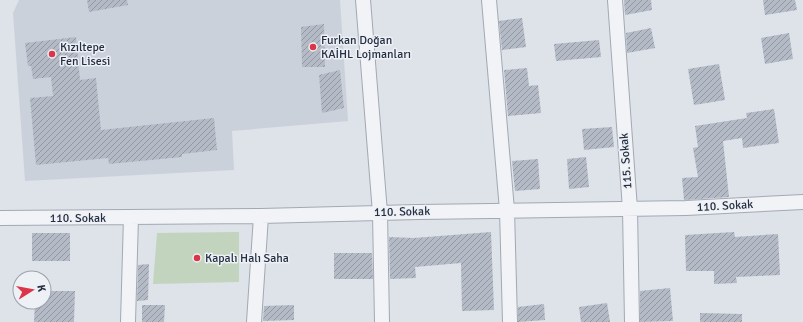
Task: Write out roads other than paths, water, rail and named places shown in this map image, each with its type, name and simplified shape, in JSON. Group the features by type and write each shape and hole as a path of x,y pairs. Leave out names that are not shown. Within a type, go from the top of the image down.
{"street":[{"path":"363,0 380,213 382,322"},
{"path":"489,0 507,210 510,322"},
{"name":"115. Sokak","path":"615,0 630,209 632,322"},
{"name":"110. Sokak","path":"0,218 261,216 507,210 686,208 803,202"},
{"path":"254,322 261,216"},
{"path":"128,322 131,217"}],"place":[{"name":"Furkan Doğan KAİHL Lojmanları","path":"313,47"},
{"name":"Kızıltepe Fen Lisesi","path":"52,54"},
{"name":"Kapalı Halı Saha","path":"197,258"}]}
